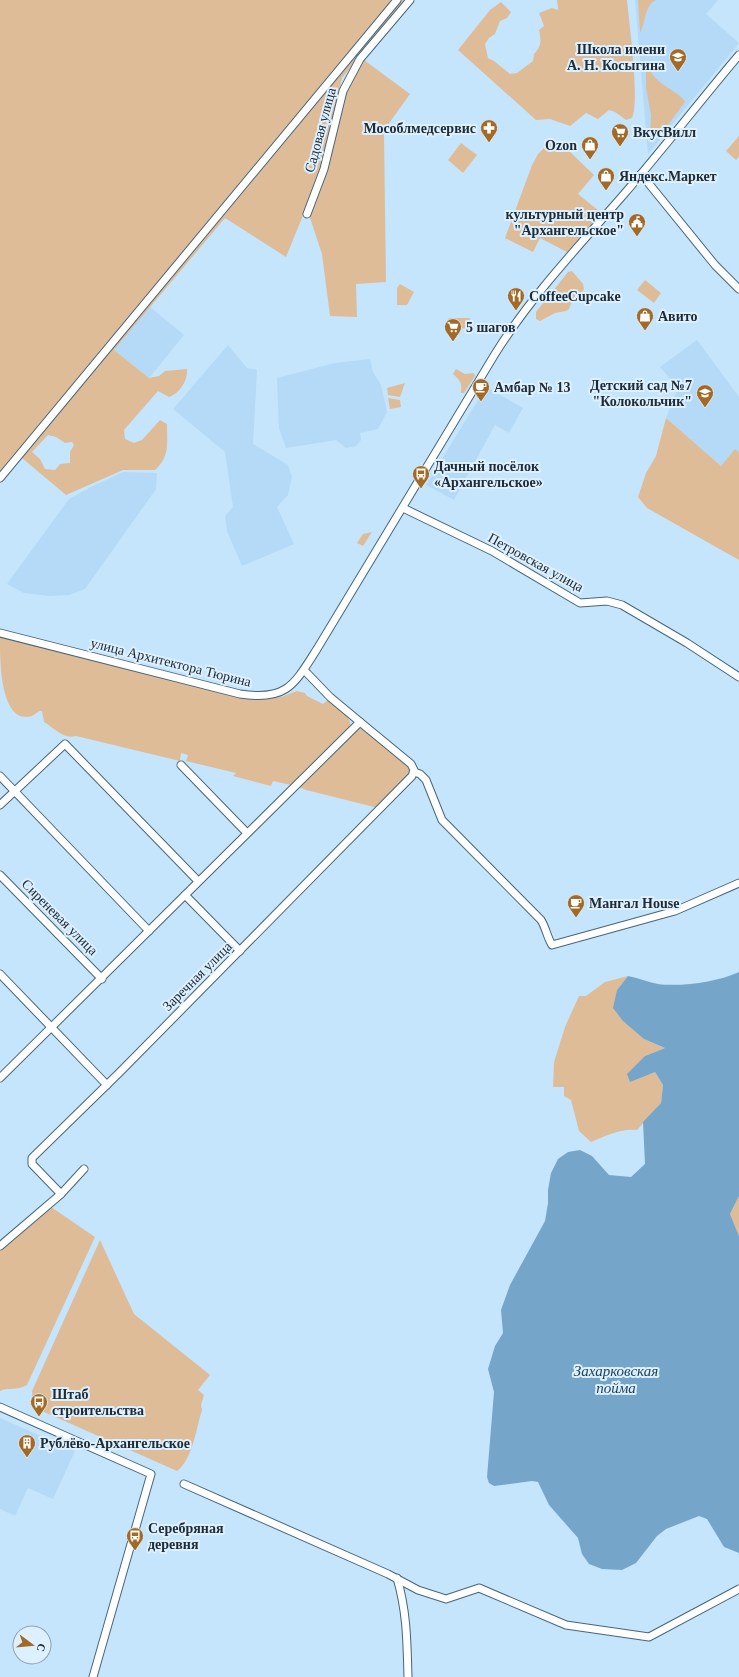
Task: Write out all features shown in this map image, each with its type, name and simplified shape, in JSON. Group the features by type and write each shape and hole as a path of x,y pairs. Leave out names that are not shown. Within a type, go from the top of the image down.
{"street":[{"path":"0,478 397,0"},
{"name":"Садовая улица","path":"307,214 324,170 343,91 360,59 410,0"},
{"name":"улица Архитектора Тюрина","path":"0,633 250,695 265,696 282,692 294,683 317,649 495,354 523,312 540,289 641,174 739,55"},
{"path":"641,174 715,266 739,289"},
{"name":"Петровская улица","path":"403,508 492,551 580,603 607,601 622,605 687,643 739,677"},
{"path":"304,670 330,697 411,764 414,772 420,774 426,780 442,820 541,920 552,945 675,911 739,883"},
{"path":"0,1078 360,722"},
{"path":"0,805 65,744 198,881"},
{"path":"181,765 247,833"},
{"name":"Заречная улица","path":"61,1194 32,1164 32,1158 107,1085 369,822 414,772"},
{"path":"0,776 149,931"},
{"name":"Сиреневая улица","path":"0,875 102,978"},
{"path":"185,895 240,951"},
{"path":"0,974 107,1085"},
{"path":"0,1246 61,1194 84,1169"},
{"path":"0,1407 151,1474 93,1677"},
{"path":"184,1484 397,1578 418,1590 446,1600 479,1588 566,1625 649,1637 739,1589"},
{"path":"397,1578 404,1602 408,1677"}],"shaded area":[{"path":"0,0 407,0 342,78 322,169 286,257 225,218 114,350 149,378 159,376 165,371 187,369 185,382 177,392 169,397 158,391 124,430 125,439 134,443 142,440 160,420 167,424 167,449 160,465 155,470 123,470 66,495 22,458 0,483","holes":["48,435 56,437 65,443 72,442 74,445 70,452 70,463 60,464 55,470 45,469 40,459 32,452"]},
{"path":"557,0 627,0 632,43 635,96 632,118 626,120 615,112 609,110 598,119 586,113 570,126 550,119 536,120 458,50 490,10 501,2 511,12 507,18 500,21 495,34 489,38 485,44 488,58 510,74 517,73 533,61 534,54 540,46 539,30 544,26 539,13 552,8 558,10"},
{"name":"Школа имени А. Н. Косыгина","path":"635,0 718,0 706,14 739,43 648,154"},
{"path":"638,0 656,0 647,10 640,33"},
{"path":"364,60 410,94 382,133 384,135 386,282 356,284 357,317 330,316 322,254 309,215 345,93"},
{"path":"646,66 649,66 655,78 678,94 685,102 668,125 653,140 650,137 651,115 646,88"},
{"path":"739,136 739,157 736,160 726,151"},
{"path":"552,140 565,147 594,175 578,194 599,211 599,216 567,252 540,238 533,252 505,238 532,165 538,154"},
{"path":"461,143 477,155 463,173 448,160"},
{"path":"572,271 583,284 584,289 580,295 573,298 569,309 566,311 555,313 540,321 536,319 536,312 568,272"},
{"path":"645,280 661,293 654,303 637,290"},
{"path":"400,284 414,292 407,305 397,305 397,288"},
{"path":"150,307 184,335 149,378 114,350"},
{"path":"449,318 470,318 468,327 466,329 445,326"},
{"name":"Детский сад №7 \"Колокольчик\"","path":"697,340 739,397 739,452 735,450 721,466 666,418 678,388 660,367"},
{"path":"228,345 247,368 257,370 253,444 288,465 292,477 288,495 277,507 294,544 242,566 227,531 225,516 233,507 225,452 173,409"},
{"path":"370,359 373,372 381,385 387,412 378,429 360,433 361,440 356,446 346,448 336,440 286,448 279,428 277,378 335,363"},
{"path":"456,369 465,374 474,373 475,376 464,393 461,393 460,382 453,374"},
{"path":"405,383 400,397 388,395 387,388"},
{"path":"486,387 523,408 509,433 495,425 454,500 426,485"},
{"path":"388,398 400,400 401,407 390,409"},
{"path":"666,418 721,466 735,449 739,452 739,560 647,508 638,497 646,473 656,456"},
{"path":"123,472 157,473 156,489 85,589 69,595 49,596 24,593 7,584 69,499"},
{"path":"372,532 363,546 357,543 363,534"},
{"path":"0,637 247,699 281,697 297,691 305,693 307,696 323,704 328,700 339,708 349,719 350,727 291,785 273,781 271,786 233,776 236,773 186,761 188,755 181,753 180,761 76,736 72,737 63,735 44,722 42,711 26,717 20,716 13,711 8,703 2,682"},
{"path":"363,728 410,766 411,772 378,808 299,787 357,730"},
{"path":"628,976 617,990 644,1039 665,1048 645,1056 646,1075 655,1072 663,1085 661,1103 637,1130 619,1131 591,1142 579,1131 571,1100 564,1096 564,1087 553,1087 554,1062 565,1027 579,996 586,996 605,982"},
{"path":"739,1196 739,1236 730,1214"},
{"path":"51,1207 95,1237 27,1385 20,1388 0,1391 0,1250"},
{"path":"100,1240 134,1314 210,1375 198,1390 204,1395 196,1434 187,1459 177,1471 33,1407 32,1391"},
{"path":"0,1418 75,1451 53,1499 28,1488 15,1516 0,1509"}],"water":[{"name":"Захарковская пойма","path":"739,972 739,1196 730,1214 739,1236 739,1553 724,1547 707,1519 699,1516 666,1529 657,1536 636,1563 622,1570 602,1569 589,1564 582,1554 578,1538 549,1505 538,1482 532,1481 494,1486 489,1483 487,1477 494,1392 488,1369 495,1346 503,1333 501,1310 510,1285 545,1221 551,1173 558,1159 568,1152 580,1150 592,1156 609,1175 631,1177 645,1164 643,1122 661,1103 663,1085 655,1072 630,1082 627,1074 645,1056 665,1048 644,1039 623,1021 613,1008 617,990 628,976 658,984 677,985 721,979"}],"place":[{"name":"Школа имени А. Н. Косыгина","path":"678,72"},
{"name":"Мособлмедсервис","path":"489,143"},
{"name":"ВкусВилл","path":"620,147"},
{"name":"Ozon","path":"590,160"},
{"name":"Яндекс.Маркет","path":"606,191"},
{"name":"культурный центр \"Архангельское\"","path":"637,237"},
{"name":"CoffeeCupcake","path":"516,311"},
{"name":"Авито","path":"645,331"},
{"name":"5 шагов","path":"453,342"},
{"name":"Амбар № 13","path":"481,402"},
{"name":"Детский сад №7 \"Колокольчик\"","path":"705,408"},
{"name":"Дачный посёлок «Архангельское»","path":"421,489"},
{"name":"Мангал House","path":"576,918"},
{"name":"Штаб строительства","path":"39,1417"},
{"name":"Рублёво-Архангельское","path":"27,1458"},
{"name":"Серебряная деревня","path":"135,1551"}]}
